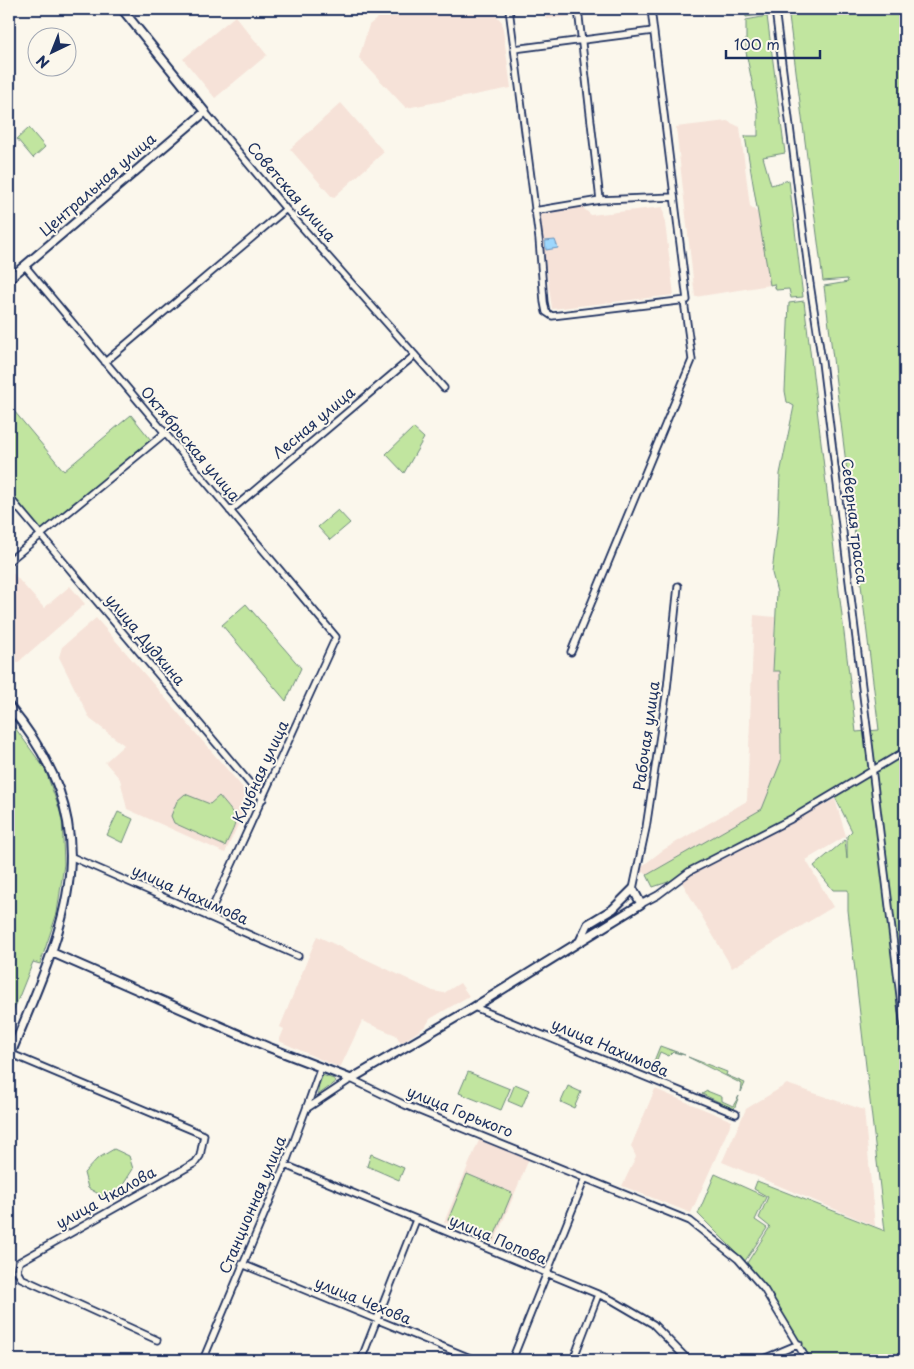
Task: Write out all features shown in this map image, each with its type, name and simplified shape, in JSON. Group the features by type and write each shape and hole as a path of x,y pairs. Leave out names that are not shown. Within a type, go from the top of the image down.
{"street":[{"name":"Советская улица","path":"122,9 286,208 444,388"},
{"path":"509,9 546,312 552,316 684,301"},
{"path":"578,9 600,200"},
{"path":"571,652 692,360 684,301 687,300 650,9"},
{"name":"Северная трасса","path":"775,9 823,372 905,1036"},
{"path":"514,49 654,32"},
{"name":"Центральная улица","path":"9,279 205,112"},
{"path":"534,211 600,200 674,197"},
{"path":"105,362 286,208"},
{"name":"Октябрьская улица","path":"25,266 336,637"},
{"name":"Лесная улица","path":"230,511 415,355"},
{"path":"9,562 165,433"},
{"name":"улица Дудкина","path":"9,497 263,799"},
{"name":"Рабочая улица","path":"633,889 646,828 666,698 678,586"},
{"name":"Клубная улица","path":"208,917 336,637"},
{"path":"9,706 33,735 61,791 70,823 72,857 67,900 53,953 9,1055"},
{"path":"306,1109 350,1079 474,1007 658,895 690,870 791,819 905,751"},
{"name":"улица Нахимова","path":"72,857 298,956"},
{"path":"580,941 588,924 613,909 633,889 641,904"},
{"name":"улица Горького","path":"53,953 268,1047 350,1079 405,1105 690,1221 712,1236 738,1259 764,1289 807,1360"},
{"name":"улица Нахимова","path":"474,1007 736,1114"},
{"name":"улица Чкалова","path":"9,1055 204,1135 200,1156 196,1163 19,1262 16,1271 21,1278 157,1340"},
{"name":"Станционная улица","path":"204,1360 242,1264 285,1165 321,1067"},
{"name":"улица Попова","path":"285,1165 612,1300 653,1324 688,1360"},
{"path":"512,1360 585,1178"},
{"path":"361,1360 416,1220"},
{"name":"улица Чехова","path":"242,1264 376,1321 475,1360"},
{"path":"573,1360 598,1295"},
{"path":"761,1360 798,1344"}],"shaded area":[{"path":"389,9 491,9 502,22 511,88 406,108 359,58 369,25"},
{"path":"545,9 571,9 572,16 546,19"},
{"path":"235,16 267,55 215,98 183,59"},
{"path":"341,103 384,152 333,198 290,149"},
{"path":"727,121 740,127 750,206 760,215 770,285 695,297 676,127"},
{"path":"582,207 591,215 663,207 674,295 552,309 539,215"},
{"path":"11,571 44,608 70,586 85,604 9,670 9,572"},
{"path":"754,615 775,617 773,671 780,671 781,761 762,809 647,875 645,872 640,875 641,867 663,850 747,801"},
{"path":"96,618 251,797 225,853 127,809 120,779 105,762 124,745 90,719 59,657 62,647"},
{"path":"835,799 846,836 806,860 833,907 732,968 680,879"},
{"path":"317,936 433,991 444,993 460,983 469,996 430,1019 426,1026 401,1043 396,1035 362,1021 340,1068 279,1041 284,1029 280,1027"},
{"path":"787,1084 864,1110 875,1226 722,1162 746,1109"},
{"path":"655,1089 732,1121 691,1213 622,1186 636,1157 631,1146"},
{"path":"480,1138 529,1159 494,1243 444,1222"}],"green space":[{"path":"745,9 766,9 767,14 746,17"},
{"path":"788,9 905,9 905,1360 811,1360 766,1287 747,1263 770,1227 759,1218 768,1197 754,1189 757,1181 885,1231 848,910 848,890 833,890 814,866 845,840 847,859 847,836 852,831 834,795 674,880 653,887 647,875 762,809 781,761 780,671 773,671 777,592 772,573 778,521 780,474 794,406 787,402 785,391 789,303 804,301 856,732 879,730 824,286 848,282 847,279 823,281"},
{"path":"767,16 785,153 763,157 771,185 789,180 803,297 791,298 789,289 776,290 774,284 770,285 745,136 758,136 758,112 746,52 746,20"},
{"path":"29,128 45,147 33,158 17,139"},
{"path":"9,405 64,471 131,415 151,440 41,530 9,491"},
{"path":"413,428 424,438 404,473 386,454"},
{"path":"338,510 350,523 330,540 318,527"},
{"path":"246,604 301,668 286,701 222,625"},
{"path":"13,725 45,769 62,817 64,864 57,913 40,964 33,962 9,1022 9,726"},
{"path":"185,794 210,804 219,796 231,810 234,815 235,824 225,846 174,823 171,816 177,801"},
{"path":"118,812 133,819 123,843 107,835"},
{"path":"660,1046 685,1055 673,1052 669,1056 660,1052 654,1067 663,1072 663,1077 650,1071"},
{"path":"688,1057 727,1072 726,1075 745,1083 741,1092 742,1084"},
{"path":"468,1072 510,1089 501,1110 459,1093"},
{"path":"322,1075 334,1079 336,1082 318,1095 318,1083"},
{"path":"515,1084 529,1090 522,1107 508,1101"},
{"path":"568,1086 581,1092 574,1108 561,1102"},
{"path":"707,1091 722,1097 722,1101 733,1106 739,1096 734,1109 702,1094"},
{"path":"114,1149 129,1156 133,1169 121,1188 104,1197 88,1188 84,1173 97,1159"},
{"path":"371,1154 404,1168 399,1180 367,1166"},
{"path":"467,1174 512,1193 493,1239 448,1220"},
{"path":"715,1174 766,1197 755,1220 767,1228 745,1261 698,1214"}],"water":[{"path":"555,240 558,248 546,250 545,241"}]}
